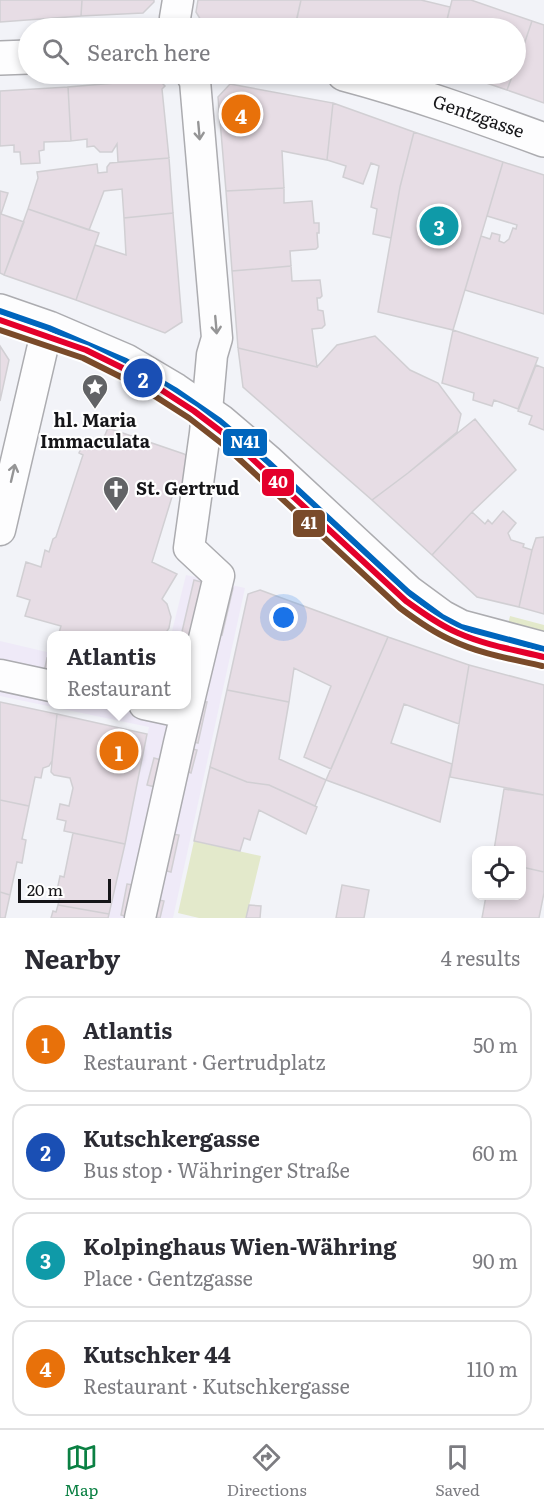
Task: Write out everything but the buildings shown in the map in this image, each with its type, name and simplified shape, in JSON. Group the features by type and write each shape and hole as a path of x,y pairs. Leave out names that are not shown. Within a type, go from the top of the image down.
{"main road":[{"path":"0,58 18,57"},
{"name":"Gentzgasse","path":"378,84 433,100 544,140"},
{"path":"0,311 49,328 126,360 207,412 260,455 408,592 442,617 461,627 544,649"}],"street":[{"path":"175,18 178,0"},
{"path":"191,692 219,576 189,548 212,355 217,338 195,84"},
{"path":"0,530 49,328"},
{"path":"0,675 47,685"},
{"path":"165,709 186,713"},
{"path":"140,918 187,709"}],"shaded area":[{"path":"186,575 245,588 173,918 108,918 149,727 62,709 191,709 191,631 172,631"},
{"path":"0,641 47,652 47,706 0,696"}],"green space":[{"path":"510,616 544,625 544,633 508,624"},
{"path":"194,841 261,856 246,918 199,918 178,913"}],"transit line":[{"name":"N41","path":"0,311 49,328 126,361 207,412 268,462 408,592 442,617 461,627 544,649"},
{"name":"40","path":"0,320 86,350 143,378 194,411 231,439 406,601 438,623 479,641 544,657"},
{"name":"41","path":"0,330 83,358 139,386 189,418 225,446 400,608 431,630 473,649 542,666"}],"place":[{"name":"Kutschker 44","path":"241,114"},
{"name":"Kolpinghaus Wien-Währing","path":"439,226"},
{"name":"Kutschkergasse","path":"143,378"},
{"name":"hl. Maria Immaculata","path":"95,410"},
{"name":"St. Gertrud","path":"116,512"},
{"name":"Atlantis","path":"119,751"}]}
